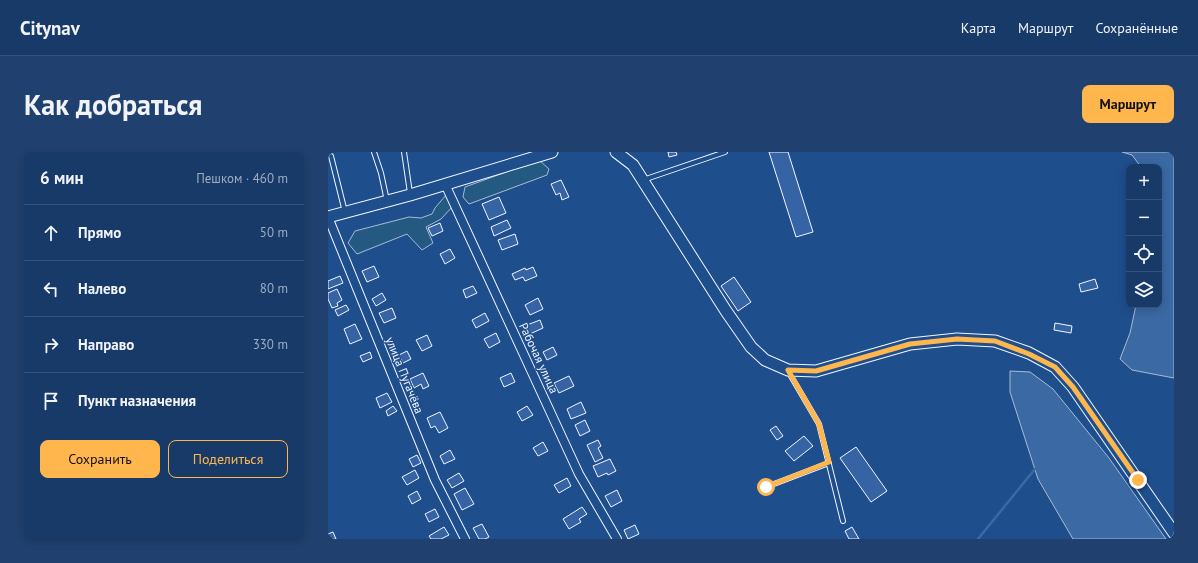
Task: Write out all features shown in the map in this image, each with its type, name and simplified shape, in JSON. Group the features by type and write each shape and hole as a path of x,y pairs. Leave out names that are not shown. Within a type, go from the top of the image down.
{"street":[{"path":"328,217 410,195 552,152"},
{"path":"616,152 633,165 726,311 751,347 765,360 788,370 816,371 910,344 957,339 995,341 1029,354 1055,367 1073,387 1174,533"},
{"name":"Рабочая улица","path":"445,184 579,474 617,539"},
{"name":"улица Пугачёва","path":"328,217 435,480 465,539"}],"lane":[{"path":"374,152 381,173 387,201"},
{"path":"404,152 410,195"},
{"path":"643,180 725,152"},
{"path":"331,156 345,212"},
{"path":"788,370 819,424 843,521"},
{"path":"766,487 829,462"}],"shaded area":[{"path":"1122,152 1174,152 1174,378 1132,370 1120,359 1130,333 1135,308 1162,308 1162,164 1139,164 1132,155"},
{"path":"539,160 549,169 547,175 469,204 463,197 465,187"},
{"path":"446,195 453,206 441,219 426,227 433,243 422,250 407,234 357,254 348,243 355,231 409,217 421,218 432,214"},
{"path":"1010,371 1030,372 1053,389 1109,458 1166,539 1073,539 1038,479 1010,392"}],"building":[{"path":"668,152 676,152 677,155 669,157"},
{"path":"769,152 788,152 813,232 796,237"},
{"path":"561,180 569,197 562,200 560,193 556,195 551,184"},
{"path":"499,197 506,213 489,220 482,204"},
{"path":"507,220 511,228 494,236 491,227"},
{"path":"440,223 443,231 432,236 428,228"},
{"path":"515,234 518,244 502,250 498,240"},
{"path":"450,249 455,258 445,264 440,254"},
{"path":"374,266 379,277 367,282 362,271"},
{"path":"533,267 537,276 525,281 523,277 515,280 512,274 525,268 526,270"},
{"path":"340,276 343,283 328,289 328,281"},
{"path":"734,277 751,302 738,311 721,286"},
{"path":"1095,279 1098,288 1081,292 1079,284"},
{"path":"473,286 477,293 466,298 463,290"},
{"path":"337,289 342,300 337,303 338,306 332,308 328,299 328,293"},
{"path":"382,293 386,300 376,306 372,299"},
{"path":"538,298 543,309 530,315 525,305"},
{"path":"346,305 349,310 338,316 335,310"},
{"path":"392,308 396,318 384,323 379,313"},
{"path":"485,313 489,321 476,328 472,320"},
{"path":"540,320 543,328 530,334 527,325"},
{"path":"1055,323 1072,326 1071,333 1054,330"},
{"path":"355,324 362,339 350,344 344,329"},
{"path":"496,333 500,342 489,348 484,339"},
{"path":"427,335 432,346 422,351 416,340"},
{"path":"553,347 557,355 547,360 543,352"},
{"path":"407,351 411,359 403,363 399,355"},
{"path":"370,352 372,358 363,362 360,356"},
{"path":"423,373 429,386 423,389 421,384 414,388 410,379"},
{"path":"511,373 515,382 504,387 500,378"},
{"path":"569,376 574,386 559,393 554,383"},
{"path":"387,393 392,402 380,408 376,398"},
{"path":"581,402 586,413 571,419 567,409"},
{"path":"393,406 397,411 388,416 386,411"},
{"path":"527,406 533,415 522,421 517,412"},
{"path":"440,412 448,428 439,433 435,426 431,428 427,418"},
{"path":"585,420 590,431 580,436 575,425"},
{"path":"776,426 783,436 777,440 770,430"},
{"path":"804,436 813,446 794,461 785,451"},
{"path":"598,440 601,446 598,448 603,458 595,462 587,445"},
{"path":"543,442 548,451 538,456 533,448"},
{"path":"856,447 887,491 871,502 840,458"},
{"path":"450,450 455,459 444,464 440,456"},
{"path":"417,455 421,463 413,467 409,459"},
{"path":"610,459 616,471 608,475 607,473 598,477 593,466"},
{"path":"415,470 419,478 407,485 402,477"},
{"path":"459,473 464,481 452,488 447,480"},
{"path":"567,478 571,486 559,493 554,485"},
{"path":"465,488 474,504 462,510 454,494"},
{"path":"617,490 622,501 611,507 605,496"},
{"path":"417,491 421,499 412,504 408,496"},
{"path":"582,507 587,514 579,519 581,522 569,529 563,519"},
{"path":"435,509 439,517 429,522 425,514"},
{"path":"482,524 489,537 479,539 473,528"},
{"path":"635,525 639,534 628,539 624,530"},
{"path":"444,527 449,535 441,539 431,539 429,536"},
{"path":"852,527 859,539 849,539 845,531"},
{"path":"333,532 336,539 328,539 328,534"}],"waterway":[{"path":"978,539 1035,469"}],"route":[{"path":"766,487 829,462 819,424 788,370 816,371 910,344 957,339 995,341 1029,354 1055,367 1073,387 1138,480"}]}
